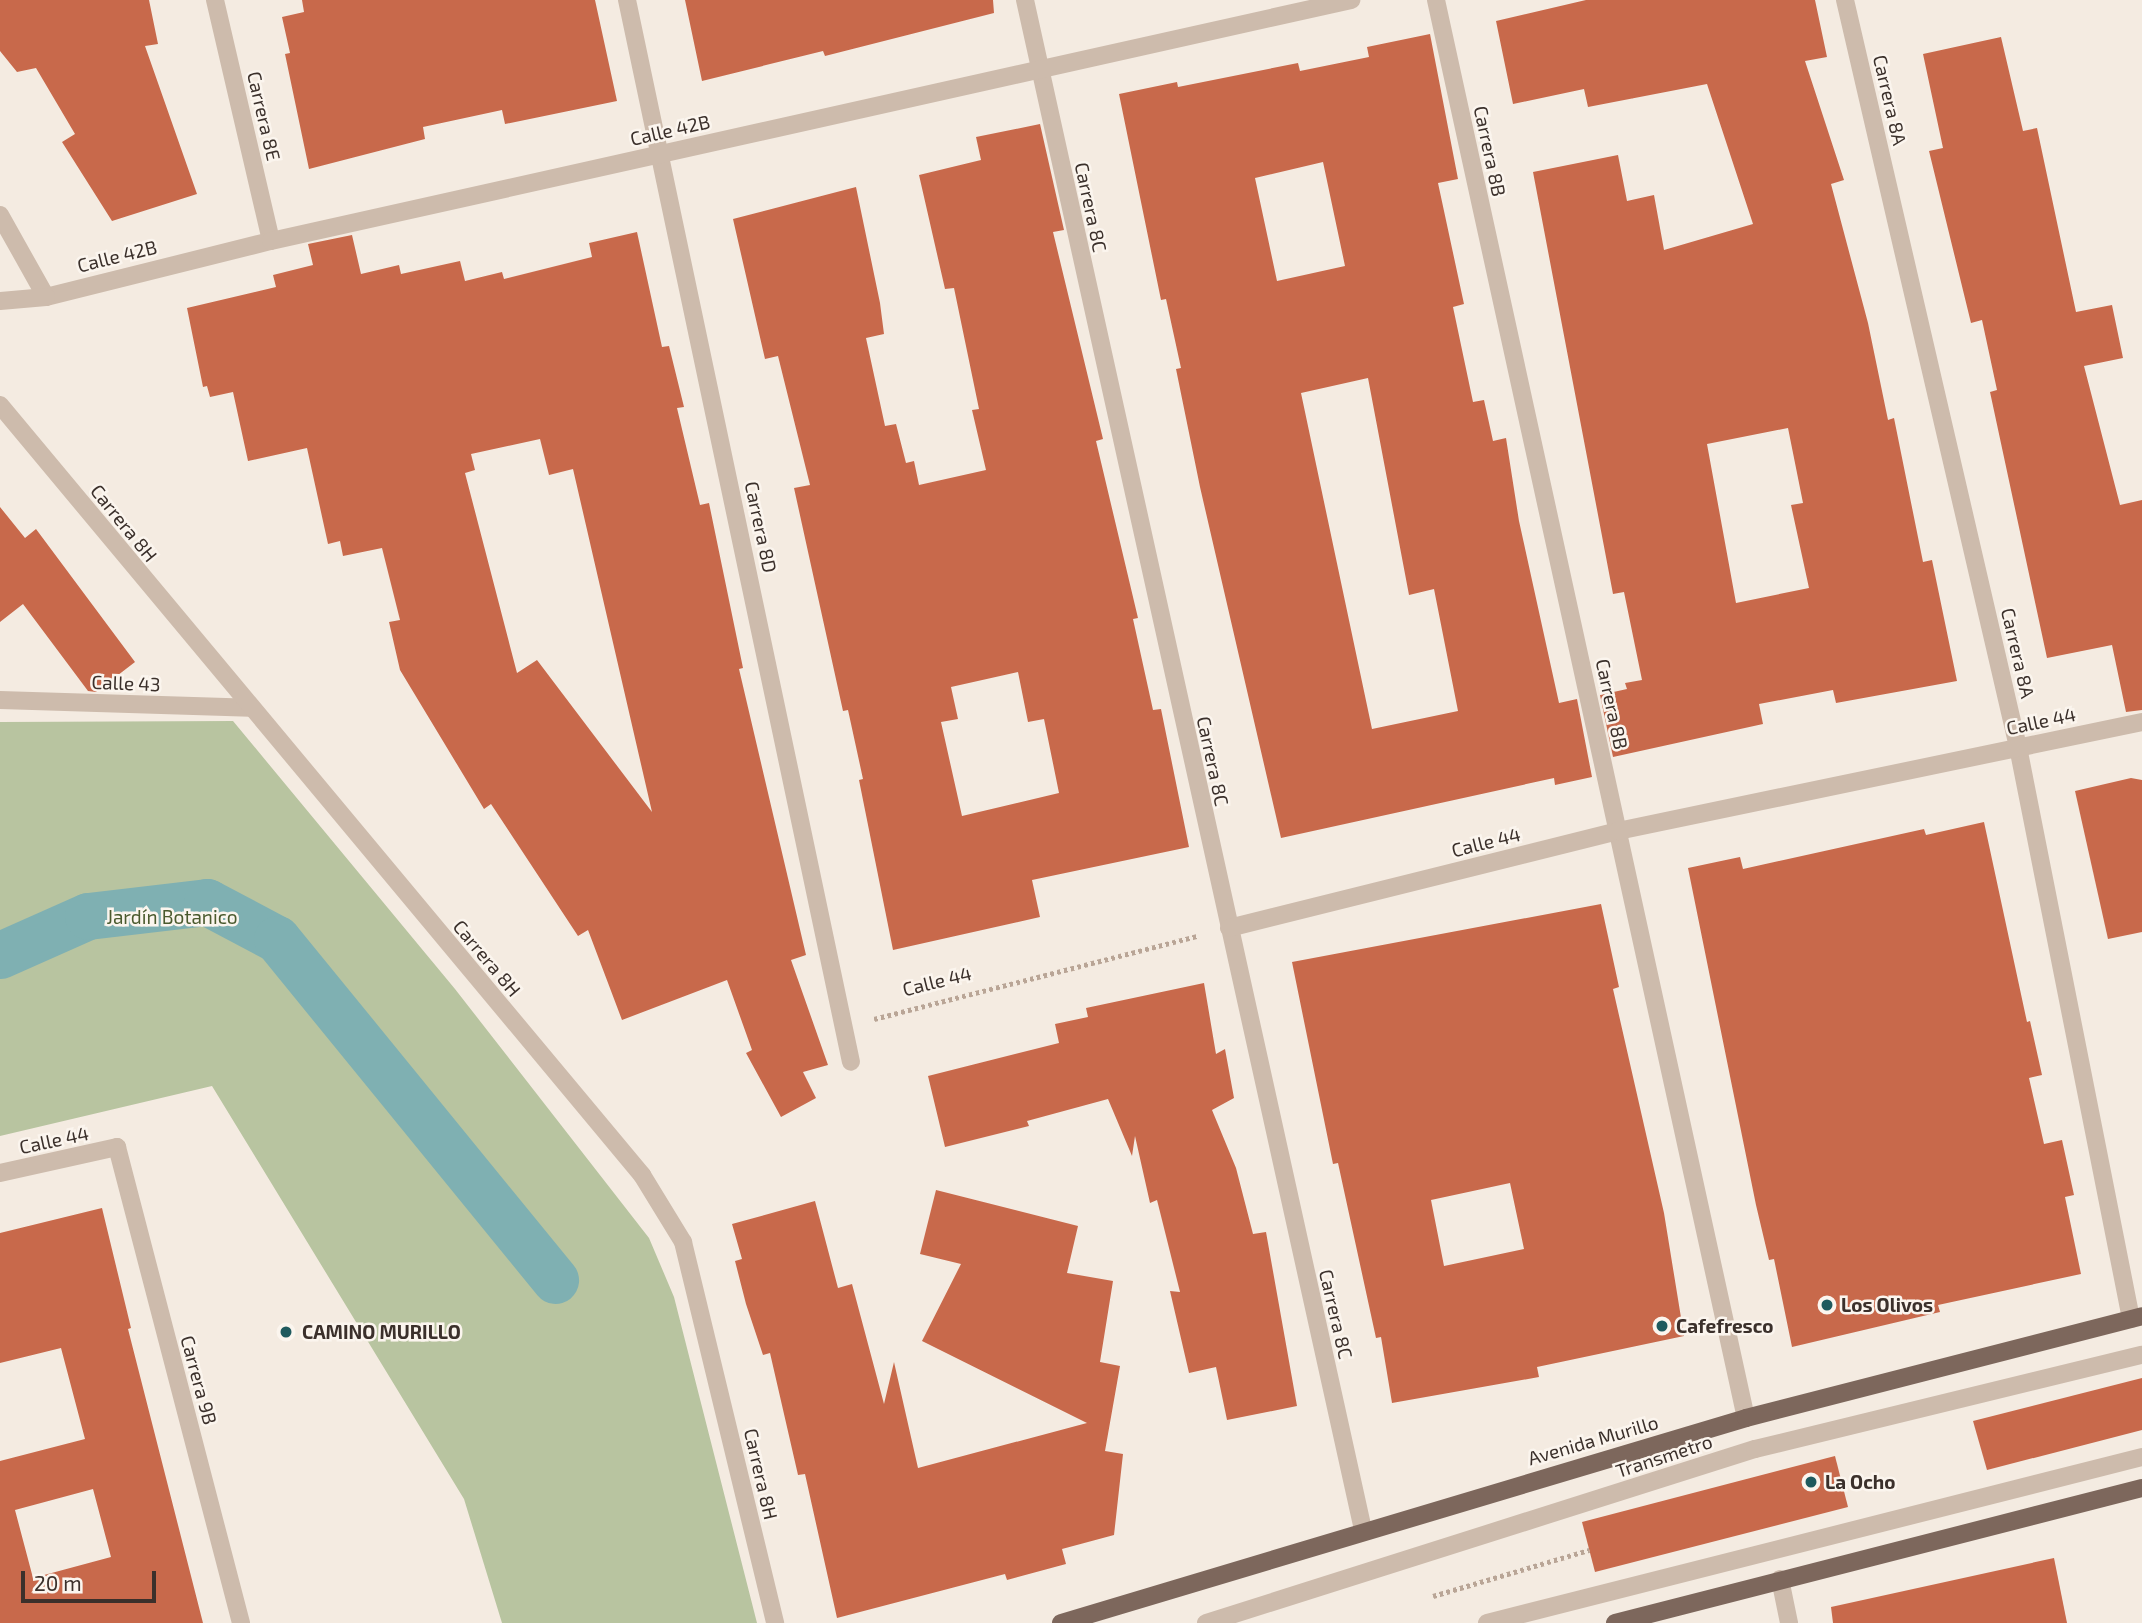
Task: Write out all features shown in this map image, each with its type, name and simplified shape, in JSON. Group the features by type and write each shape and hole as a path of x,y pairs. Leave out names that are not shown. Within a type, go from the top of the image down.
{"main road":[{"name":"Avenida Murillo","path":"1061,1623 1363,1530 1746,1418 2136,1317"},
{"path":"1615,1623 2142,1488"}],"street":[{"name":"Carrera 8E","path":"215,0 271,241"},
{"name":"Carrera 8D","path":"627,0 846,1026 851,1062"},
{"name":"Carrera 8C","path":"1025,0 1363,1530"},
{"name":"Calle 42B","path":"0,301 46,297 271,241 1351,0"},
{"name":"Carrera 8B","path":"1436,0 1746,1418"},
{"name":"Carrera 8A","path":"1845,0 2018,747 2136,1317"},
{"path":"0,215 46,297"},
{"name":"Carrera 8H","path":"0,405 642,1175 683,1242 775,1623"},
{"name":"Calle 43","path":"0,700 250,708"},
{"name":"Calle 44","path":"1229,928 1618,831 2142,722"},
{"name":"Calle 44","path":"0,1173 117,1147"},
{"name":"Carrera 9B","path":"117,1147 241,1623"},
{"name":"Transmetro","path":"1206,1623 1755,1449 2142,1355"},
{"path":"1487,1623 2142,1457"},
{"path":"1780,1579 1789,1623"}],"path":[{"name":"Calle 44","path":"846,1026 1229,928"},
{"path":"1433,1596 1590,1550"}],"green space":[{"name":"Jardín Botanico","path":"233,721 455,989 649,1238 674,1297 757,1623 502,1623 464,1499 212,1086 0,1136 0,722"}],"building":[{"path":"0,0 149,0 158,44 145,46 197,194 112,221 62,142 75,134 36,68 17,72 0,51"},
{"path":"302,0 595,0 617,101 505,124 502,110 423,127 425,139 309,169 285,54 290,53 282,17 304,12"},
{"path":"685,0 993,0 994,13 825,56 823,51 702,81"},
{"path":"1586,0 1815,0 1827,57 1805,61 1844,180 1831,184 1868,323 1888,420 1894,418 1923,562 1932,560 1957,681 1836,703 1833,690 1759,704 1763,724 1613,757 1600,695 1627,689 1625,683 1642,680 1624,592 1613,594 1533,172 1618,155 1627,201 1654,195 1664,250 1753,224 1707,84 1588,107 1584,89 1513,104 1496,21","holes":["1788,428 1803,503 1791,505 1809,588 1736,603 1707,444"]},
{"path":"1430,34 1458,179 1438,183 1464,304 1453,307 1473,402 1484,400 1493,441 1506,438 1519,521 1559,703 1577,699 1592,777 1555,785 1554,778 1281,838 1200,487 1176,369 1181,368 1166,299 1161,300 1119,94 1177,82 1178,87 1298,63 1300,71 1369,57 1367,47","holes":["1323,162 1345,266 1277,281 1255,178","1368,378 1409,595 1434,589 1458,711 1372,729 1301,393"]},
{"path":"2001,37 2023,131 2037,128 2076,312 2112,305 2123,358 2084,366 2120,505 2142,500 2142,710 2126,712 2112,645 2047,658 1990,392 1997,390 1982,320 1971,323 1929,151 1943,148 1923,54"},
{"path":"1040,124 1064,230 1053,232 1103,439 1096,441 1138,618 1133,619 1153,710 1161,709 1189,847 1032,880 1040,917 893,950 859,780 863,779 848,710 843,711 794,488 810,485 778,356 765,359 733,219 856,187 884,334 866,338 885,426 896,424 906,463 914,461 919,485 986,470 972,410 979,409 954,288 945,289 919,175 981,160 976,137","holes":["1018,672 1028,722 1044,719 1059,793 962,816 941,722 958,719 951,687"]},
{"path":"637,232 662,347 669,346 684,407 677,408 700,505 709,503 743,668 739,669 806,955 791,960 828,1065 803,1072 816,1098 781,1117 746,1053 752,1050 727,980 622,1020 588,930 578,936 491,804 484,809 400,670 389,622 400,620 382,548 343,556 340,541 328,544 307,448 248,461 233,392 210,397 207,386 203,387 187,308 276,287 273,275 313,265 308,244 352,235 361,274 399,265 401,274 460,261 465,281 502,272 504,279 592,257 589,243","holes":["540,439 549,475 573,469 652,812 537,660 517,673 465,473 475,470 471,454"]},
{"path":"0,507 25,538 36,529 135,662 96,692 88,691 23,604 0,622"},
{"path":"2131,778 2142,780 2142,932 2108,939 2075,791"},
{"path":"1984,822 2027,1022 2030,1021 2042,1075 2029,1078 2044,1144 2062,1140 2074,1195 2065,1197 2081,1274 1938,1305 1940,1312 1792,1347 1774,1259 1769,1260 1756,1205 1688,868 1740,857 1743,869 1924,829 1926,835"},
{"path":"1601,904 1619,987 1613,989 1664,1213 1684,1336 1537,1367 1539,1377 1392,1403 1381,1337 1376,1338 1338,1163 1333,1164 1292,962","holes":["1510,1183 1524,1249 1444,1266 1431,1200"]},
{"path":"1204,983 1216,1054 1225,1049 1234,1098 1212,1110 1236,1168 1253,1234 1266,1232 1297,1406 1227,1420 1216,1367 1189,1373 1170,1291 1180,1292 1157,1200 1150,1203 1135,1136 1132,1156 1108,1099 1027,1121 1029,1126 945,1147 928,1076 1059,1043 1055,1024 1088,1017 1086,1008"},
{"path":"936,1190 1078,1226 1067,1273 1113,1281 1100,1362 1120,1366 1105,1451 1123,1454 1114,1535 1062,1549 1066,1564 1007,1580 1005,1574 837,1618 805,1474 798,1475 770,1353 763,1355 746,1304 735,1261 742,1259 732,1224 815,1201 838,1288 852,1284 884,1404 894,1362 918,1468 1087,1423 922,1341 961,1264 920,1254"},
{"path":"102,1208 131,1328 128,1329 203,1623 0,1623 0,1461 85,1439 61,1348 0,1363 0,1233","holes":["93,1489 111,1557 33,1578 15,1510"]},
{"path":"2142,1378 2142,1430 1987,1470 1973,1421"},
{"path":"1835,1456 1848,1507 1595,1572 1582,1522"},
{"path":"2054,1558 2067,1623 1833,1623 1831,1607"}],"waterway":[{"path":"0,955 88,916 207,902 277,939 555,1280"}],"place":[{"name":"Los Olivos","path":"1827,1305"},
{"name":"Cafefresco","path":"1662,1326"},
{"name":"CAMINO MURILLO","path":"286,1332"},
{"name":"La Ocho","path":"1811,1482"}]}
